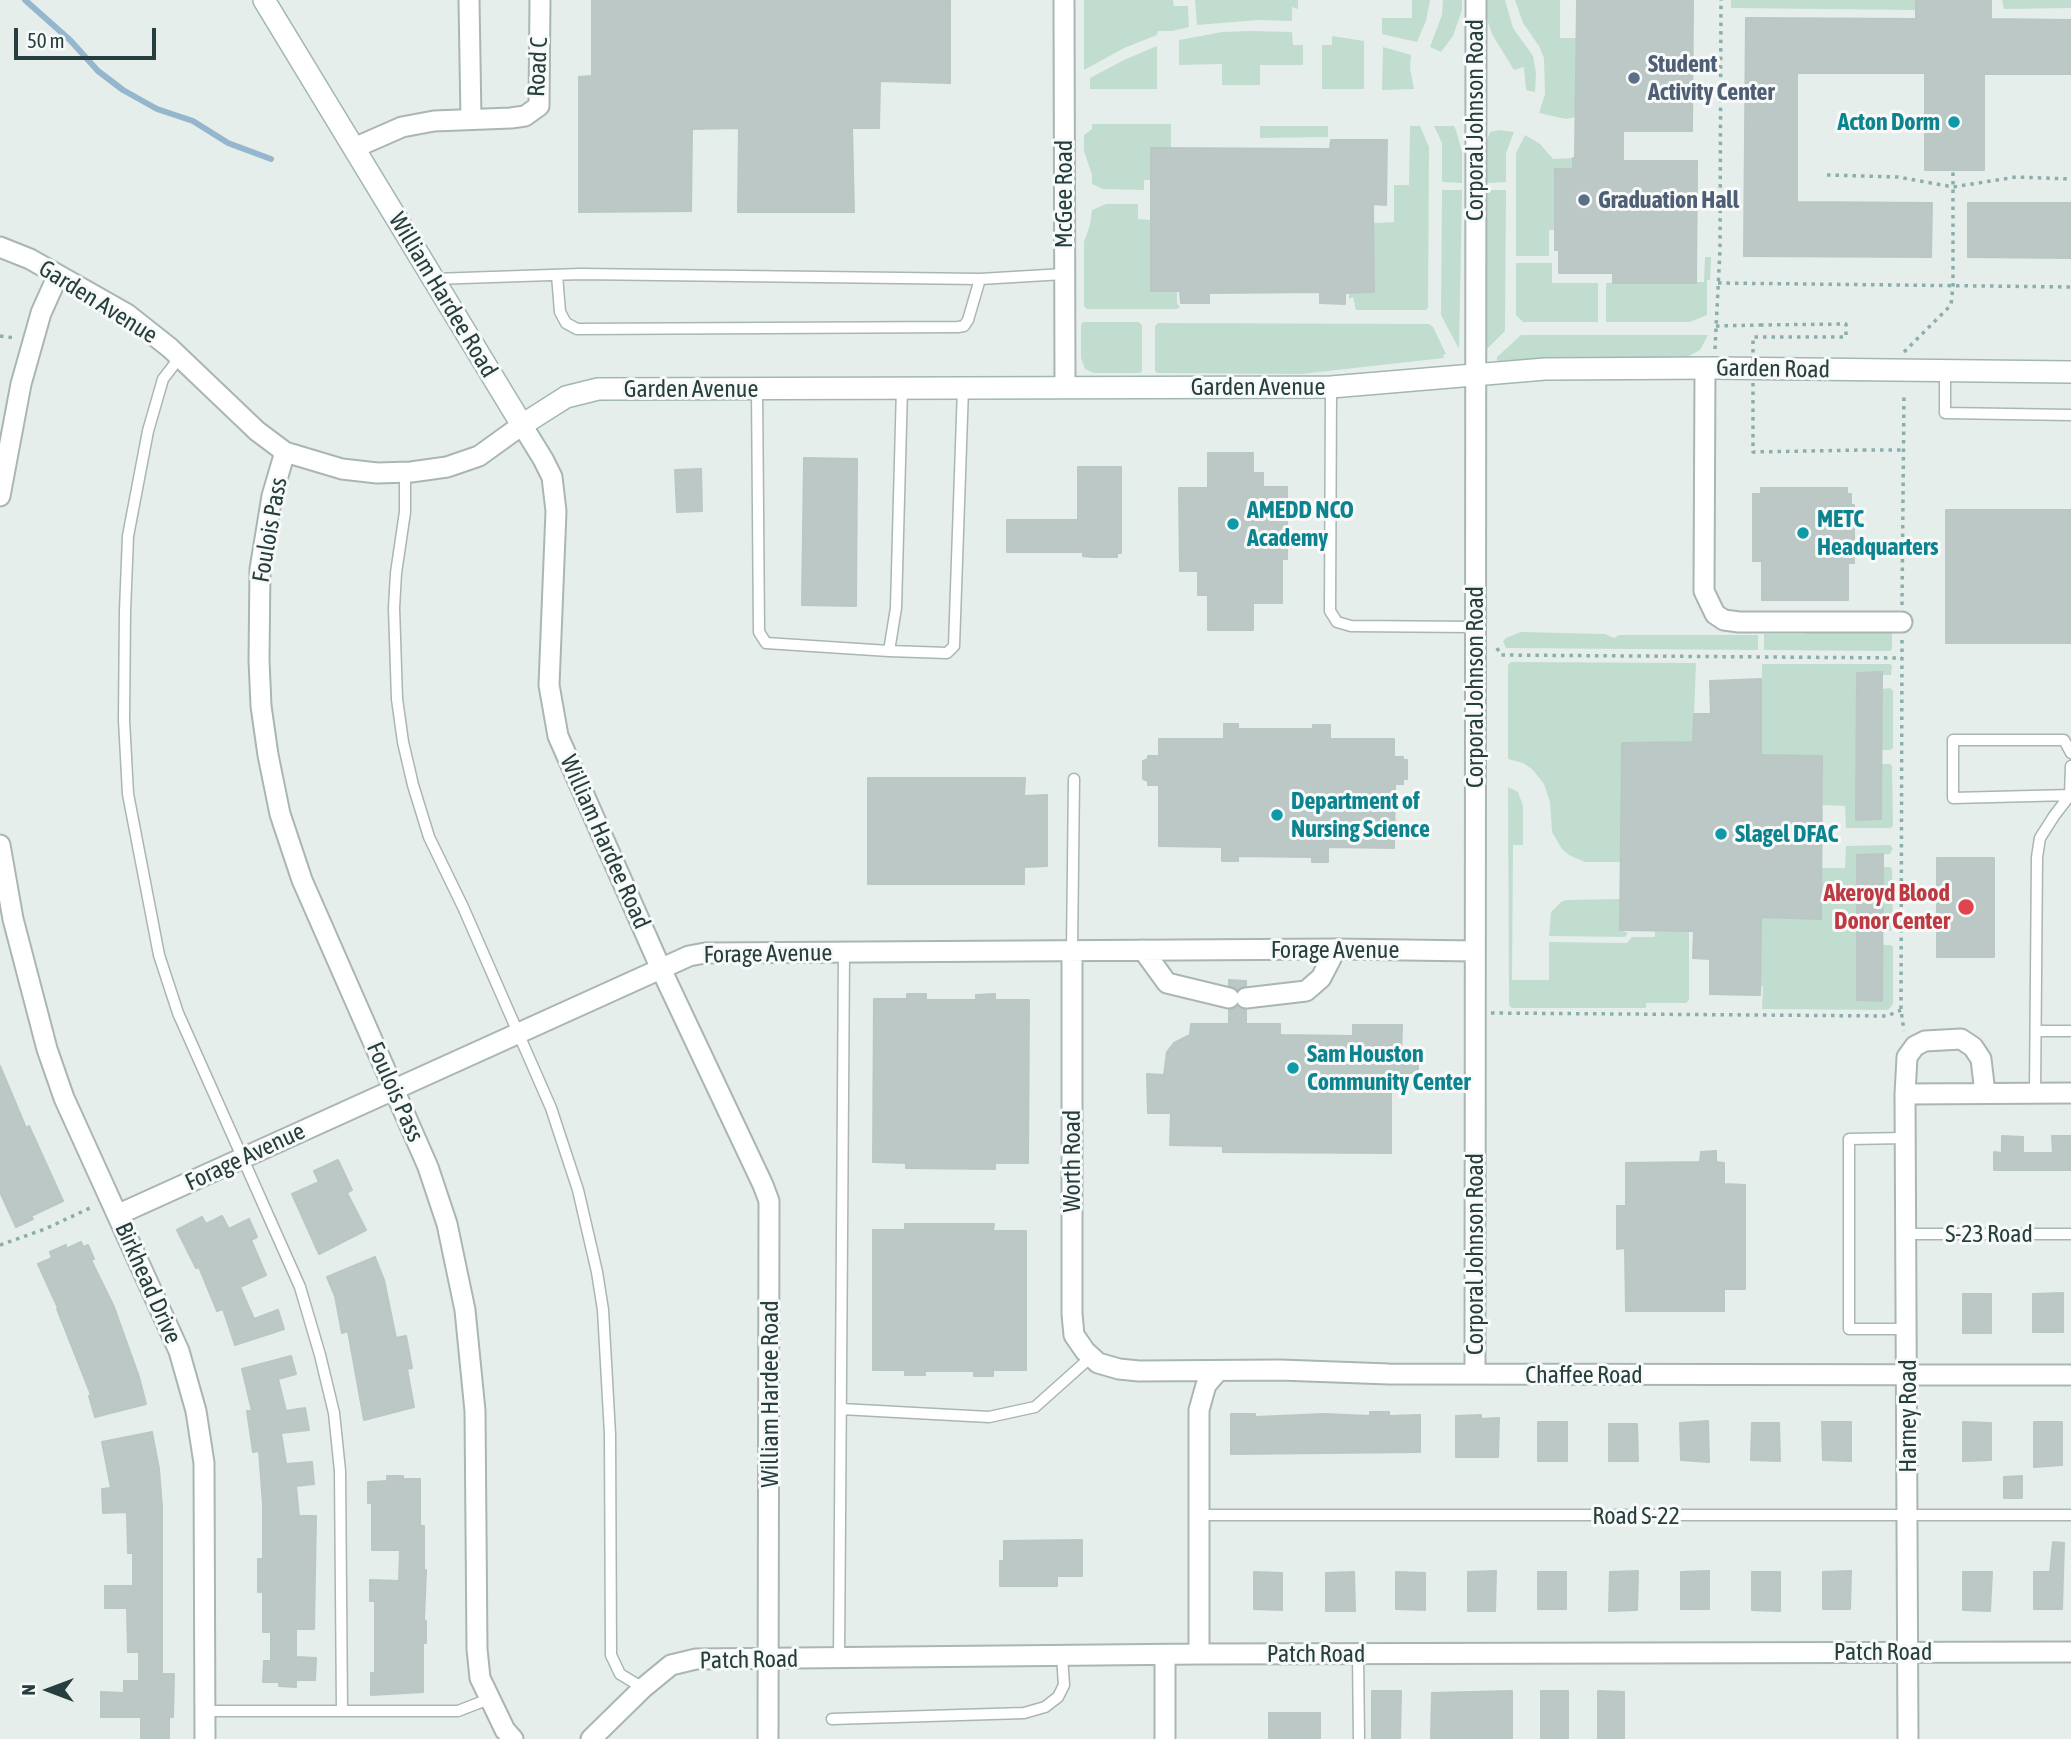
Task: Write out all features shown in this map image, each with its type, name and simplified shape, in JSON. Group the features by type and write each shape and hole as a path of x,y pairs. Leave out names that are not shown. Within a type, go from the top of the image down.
{"street":[{"name":"William Hardee Road","path":"264,0 552,477 556,511 549,685 556,728 661,969 764,1185 769,1201 768,1739"},
{"path":"354,148 401,127 471,119 469,0"},
{"name":"Road C","path":"471,119 525,116 539,106 540,0"},
{"name":"McGee Road","path":"1064,0 1065,387"},
{"name":"Corporal Johnson Road","path":"1475,1374 1476,0"},
{"name":"Garden Avenue","path":"0,247 58,275 127,314 180,357 257,431 285,452 342,469 377,473 405,473 447,467 479,456 566,397 598,389 1331,387 1475,376"},
{"path":"0,496 21,384 41,313 58,275"},
{"path":"1710,368 1704,591 1715,614 1724,620 1739,622 1902,622"},
{"name":"Garden Road","path":"1475,376 1545,369 2071,372"},
{"name":"Foulois Pass","path":"285,452 272,496 260,569 259,660 261,706 268,755 280,814 302,880 428,1167 447,1224 465,1310 475,1411 477,1649 480,1678 505,1730 513,1739"},
{"name":"Birkhead Drive","path":"0,845 13,919 47,1049 64,1098 179,1351 196,1411 204,1463 205,1739"},
{"path":"1143,950 1167,983 1238,998 1306,991 1321,978 1336,949"},
{"name":"Forage Avenue","path":"114,1207 242,1158 689,956 705,953 1072,950 1475,951"},
{"name":"Worth Road","path":"1072,950 1072,1314 1074,1335 1095,1360"},
{"path":"1907,1057 1915,1046 1925,1041 1961,1039 1973,1047 1981,1059 1985,1093"},
{"name":"Harney Road","path":"1907,1057 1905,1138 1908,1739"},
{"path":"1905,1094 2071,1093"},
{"name":"Chaffee Road","path":"1095,1360 1119,1369 1139,1371 2071,1375"},
{"path":"1199,1654 1199,1410 1206,1385 1218,1371"},
{"name":"Patch Road","path":"591,1739 643,1688 671,1665 696,1659 1199,1654 2071,1652"},
{"path":"1164,1655 1164,1739"}],"lane":[{"path":"433,279 557,275 980,279 1064,274"},
{"path":"557,275 560,312 566,323 576,329 958,327 964,326 968,320 980,279"},
{"path":"180,357 163,379 148,431 128,536 124,707 128,793 159,955 178,1013 300,1287 334,1413 342,1521 342,1711"},
{"path":"1945,372 1945,413 2071,415"},
{"path":"1331,387 1330,611 1337,622 1351,626 1475,627"},
{"path":"757,388 759,632 766,643 947,653 954,646 963,388"},
{"path":"889,651 896,608 902,388"},
{"path":"405,473 405,512 394,608 397,699 403,742 412,785 429,837 519,1034 564,1144 578,1190 603,1310 610,1434 611,1655 620,1674 643,1688"},
{"path":"2071,753 2064,740 1953,740 1953,798 2071,795"},
{"path":"2035,1093 2037,857 2040,838 2071,795 2071,766"},
{"path":"1072,950 1074,779"},
{"path":"839,1658 844,952"},
{"path":"2036,1031 2071,1031"},
{"path":"1905,1138 1849,1139 1849,1329 1907,1329"},
{"name":"S-23 Road","path":"1907,1234 2071,1234"},
{"path":"841,1409 989,1417 1035,1407 1095,1360"},
{"name":"Road S-22","path":"1200,1515 2071,1516"},
{"path":"1358,1654 1359,1739"},
{"path":"832,1719 1024,1713 1035,1710 1045,1707 1058,1697 1064,1685 1062,1656"},
{"path":"205,1711 458,1711 489,1699"}],"path":[{"path":"1710,368 1716,326 1720,250 1721,0"},
{"path":"1904,352 1951,305 1953,170"},
{"path":"1827,175 1898,177 1953,187 2016,177 2071,179"},
{"path":"1718,282 2071,286"},
{"path":"1716,326 1846,324 1846,337 1754,337 1753,452 1903,450"},
{"path":"0,336 15,338 18,328"},
{"path":"1903,393 1901,1010 1907,1057"},
{"path":"1497,648 1501,655 1902,658"},
{"path":"1475,1013 1888,1016 1901,1010"},
{"path":"0,1245 114,1207"}],"green space":[{"path":"1084,0 1173,0 1174,6 1188,6 1189,27 1158,31 1157,35 1124,48 1084,70"},
{"path":"1195,0 1298,0 1298,9 1292,7 1292,21 1258,20 1197,25"},
{"path":"1412,0 1430,0 1426,21 1417,42 1382,34 1382,18 1412,18"},
{"path":"1443,0 1462,0 1462,10 1453,36 1441,52 1430,47 1442,15"},
{"path":"1484,0 1505,0 1513,28 1533,56 1535,92 1526,90 1524,67 1514,70 1492,34"},
{"path":"1515,0 1560,0 1560,38 1577,38 1576,117 1566,119 1539,113 1545,94 1544,58 1523,23"},
{"path":"1731,0 1915,0 1916,10 1731,8"},
{"path":"2002,0 2071,0 2071,8 2004,9"},
{"path":"1222,32 1292,32 1293,45 1303,45 1303,65 1260,65 1260,85 1222,85 1222,64 1179,65 1179,40"},
{"path":"1332,36 1364,41 1364,89 1322,89 1322,45 1332,45"},
{"path":"1157,46 1157,89 1090,89 1090,78"},
{"path":"1383,47 1411,55 1410,68 1414,89 1382,90"},
{"path":"1092,124 1171,124 1171,148 1151,180 1144,180 1144,190 1103,189 1092,184 1092,175 1084,151 1084,135 1092,129"},
{"path":"1260,126 1328,126 1328,137 1260,138"},
{"path":"1410,126 1420,126 1429,147 1428,308 1356,310 1353,297 1349,299 1349,293 1374,292 1373,223 1394,222 1394,185 1409,185"},
{"path":"1434,126 1454,126 1456,130 1462,152 1462,183 1442,182 1442,143"},
{"path":"1490,132 1514,132 1506,153 1506,182 1485,183 1486,143"},
{"path":"1525,135 1540,144 1553,159 1573,158 1573,169 1555,169 1555,230 1549,230 1549,256 1516,256 1516,153"},
{"path":"1442,190 1462,190 1459,349 1441,315"},
{"path":"1485,190 1506,190 1505,331 1486,350 1484,343"},
{"path":"1106,204 1138,204 1138,219 1151,220 1151,291 1177,291 1177,303 1180,307 1087,309 1084,306 1084,242 1092,210"},
{"path":"1705,257 1711,257 1710,280 1707,280 1707,315 1690,322 1606,322 1606,283 1704,282"},
{"path":"1516,263 1552,263 1552,283 1598,283 1598,322 1523,322 1516,315"},
{"path":"1083,322 1139,322 1142,325 1142,371 1094,373 1085,369 1081,358"},
{"path":"1158,323 1429,324 1446,354 1443,355 1444,358 1301,374 1157,373 1155,326"},
{"path":"1521,335 1708,335 1700,350 1685,358 1675,356 1497,361 1497,357"},
{"path":"1521,632 1605,634 1614,638 1619,635 1758,635 1758,650 1506,648 1503,641"},
{"path":"1889,632 1892,633 1892,649 1764,650 1764,634"},
{"path":"1511,662 1696,663 1693,742 1622,744 1621,862 1585,862 1562,849 1552,832 1550,802 1544,784 1532,769 1508,759 1508,665"},
{"path":"1762,664 1892,666 1891,675 1882,675 1881,672 1857,673 1857,742 1882,742 1882,689 1890,688 1893,691 1893,748 1856,751 1856,819 1881,819 1881,764 1890,764 1893,826 1846,828 1845,806 1822,805 1822,756 1739,755 1761,741"},
{"path":"1508,787 1518,792 1523,806 1523,845 1513,845 1512,980 1549,980 1549,942 1627,943 1632,937 1655,937 1655,929 1689,931 1689,1000 1686,1003 1646,1003 1646,1008 1512,1008 1509,1005"},
{"path":"1890,845 1893,848 1890,854 1857,855 1856,923 1882,923 1883,867 1890,867 1893,929 1857,933 1857,1000 1882,1001 1882,945 1890,945 1893,947 1893,1004 1888,1010 1762,1009 1763,986 1760,986 1738,917 1820,918 1821,868 1845,868 1846,846"},
{"path":"1620,899 1620,930 1628,933 1625,937 1549,936 1551,912 1561,902"}],"building":[{"path":"592,0 950,0 950,83 880,81 879,128 852,128 854,212 738,212 739,128 692,129 691,211 579,212 579,77 592,76"},
{"path":"1577,0 1693,0 1692,131 1623,131 1623,161 1697,161 1696,283 1613,283 1613,273 1559,273 1559,250 1555,250 1555,169 1573,169 1575,158"},
{"name":"Acton Dorm","path":"1916,0 1991,0 1991,19 2071,20 2071,74 1984,74 1984,170 1925,170 1925,73 1797,73 1797,202 1932,203 1931,257 1744,256 1746,18 1916,19"},
{"path":"1331,140 1387,140 1386,205 1373,204 1374,292 1345,293 1345,304 1320,303 1320,292 1209,293 1209,303 1181,303 1180,291 1151,291 1151,148 1330,149"},
{"name":"Acton Dorm","path":"1968,203 2071,203 2071,258 1968,257"},
{"name":"AMEDD NCO Academy","path":"1208,453 1253,453 1253,473 1263,473 1263,487 1287,487 1287,559 1282,559 1282,603 1253,603 1253,630 1208,630 1208,595 1198,595 1198,571 1180,571 1179,488 1208,488"},
{"path":"804,458 857,459 856,606 802,605"},
{"path":"1078,467 1121,467 1121,553 1117,553 1117,557 1093,557 1083,556 1083,552 1007,552 1007,520 1078,520"},
{"path":"701,469 702,511 677,512 675,470"},
{"name":"METC Headquarters","path":"1761,488 1847,488 1847,494 1851,494 1851,505 1854,505 1854,563 1848,563 1848,600 1762,600 1762,561 1753,561 1753,494 1761,494"},
{"path":"1946,510 2071,510 2071,643 1946,643"},
{"path":"1882,672 1881,819 1856,820 1857,673"},
{"name":"Slagel DFAC","path":"1761,679 1761,755 1822,756 1821,919 1761,917 1760,995 1710,994 1710,959 1693,958 1694,931 1620,930 1622,743 1693,742 1694,714 1711,714 1710,681"},
{"name":"Department of Nursing Science","path":"1224,724 1238,724 1238,729 1313,729 1313,725 1330,725 1330,739 1394,739 1394,757 1407,760 1407,779 1403,779 1403,784 1395,784 1394,848 1328,847 1328,862 1312,862 1312,857 1238,856 1238,861 1222,861 1222,847 1159,846 1159,785 1148,785 1148,781 1143,779 1143,761 1148,759 1148,756 1159,756 1159,739 1224,739"},
{"path":"868,778 1025,778 1024,796 1047,795 1047,866 1024,867 1024,884 868,884"},
{"path":"1883,854 1882,1001 1857,1000 1857,855"},
{"name":"Akeroyd Blood Donor Center","path":"1937,858 1994,858 1994,957 1937,957"},
{"path":"1229,980 1246,981 1246,986 1238,989 1229,986"},
{"path":"907,994 926,994 926,1000 976,1000 976,995 995,994 995,1000 1029,1000 1028,1163 995,1163 995,1169 906,1168 906,1163 873,1162 874,999 907,999"},
{"name":"Sam Houston Community Center","path":"1238,1007 1246,1010 1246,1024 1280,1024 1280,1035 1353,1036 1353,1025 1402,1025 1401,1055 1418,1055 1418,1073 1391,1073 1391,1153 1223,1152 1223,1146 1170,1145 1171,1113 1148,1113 1147,1074 1164,1075 1167,1052 1174,1043 1190,1035 1191,1024 1229,1024 1229,1010"},
{"path":"0,1066 26,1128 29,1126 63,1201 31,1216 33,1219 16,1227 0,1192"},
{"path":"2002,1136 2023,1137 2023,1153 2053,1153 2052,1136 2071,1136 2071,1170 1994,1170 1994,1152 2002,1153"},
{"path":"1716,1151 1716,1162 1724,1163 1724,1184 1745,1185 1745,1289 1724,1289 1724,1311 1626,1311 1625,1248 1617,1249 1617,1206 1626,1206 1626,1163 1700,1162 1701,1152"},
{"path":"338,1160 352,1190 347,1193 366,1230 319,1254 292,1194 319,1182 314,1171"},
{"path":"222,1216 229,1229 249,1219 257,1237 251,1240 266,1275 240,1287 254,1319 278,1310 284,1329 235,1345 223,1309 217,1311 199,1267 196,1268 177,1230 202,1217 206,1224"},
{"path":"905,1224 994,1224 993,1231 1026,1231 1026,1370 993,1370 993,1376 974,1376 974,1371 925,1371 925,1375 905,1375 905,1370 873,1370 873,1230 905,1230"},
{"path":"81,1242 83,1247 88,1245 94,1259 91,1260 114,1307 146,1404 95,1417 89,1396 91,1395 38,1264 52,1258 50,1252"},
{"path":"375,1257 384,1280 396,1338 406,1336 412,1368 407,1369 414,1407 364,1420 348,1331 342,1333 335,1296 327,1277"},
{"path":"2063,1293 2063,1332 2033,1332 2033,1294"},
{"path":"1963,1294 1991,1294 1991,1333 1963,1333"},
{"path":"291,1356 296,1374 278,1379 286,1411 305,1408 309,1430 281,1433 286,1464 312,1462 314,1484 296,1486 299,1516 316,1516 314,1629 296,1629 296,1657 316,1658 315,1680 296,1680 296,1687 279,1686 279,1682 263,1682 264,1661 271,1661 271,1632 263,1632 263,1592 258,1592 258,1559 263,1559 263,1505 259,1451 253,1452 247,1411 252,1411 242,1369"},
{"path":"1370,1412 1389,1412 1389,1416 1420,1415 1420,1452 1231,1454 1231,1414 1255,1414 1255,1417 1324,1414 1370,1416"},
{"path":"1481,1415 1481,1419 1499,1418 1498,1457 1456,1457 1456,1416"},
{"path":"1708,1421 1709,1462 1681,1460 1680,1423"},
{"path":"1538,1422 1567,1422 1567,1461 1538,1461"},
{"path":"1822,1422 1851,1422 1851,1461 1823,1460"},
{"path":"1963,1422 1991,1423 1991,1460 1963,1461"},
{"path":"2034,1422 2062,1422 2062,1465 2034,1467"},
{"path":"1752,1423 1779,1423 1780,1461 1751,1460"},
{"path":"1609,1424 1637,1424 1638,1461 1609,1461"},
{"path":"152,1432 162,1507 162,1674 174,1674 173,1717 169,1717 169,1739 141,1739 141,1717 101,1717 101,1692 124,1693 124,1681 139,1681 139,1652 128,1652 127,1608 105,1608 105,1586 133,1586 133,1553 128,1553 127,1512 103,1513 102,1489 111,1488 102,1442"},
{"path":"387,1476 420,1479 420,1526 424,1526 426,1570 423,1692 371,1695 371,1673 375,1673 375,1601 370,1601 370,1580 399,1581 400,1550 372,1550 372,1503 368,1503 368,1482 387,1481"},
{"path":"2022,1476 2022,1498 2004,1498 2004,1477"},
{"path":"1082,1540 1082,1576 1057,1576 1057,1586 1000,1586 1000,1561 1004,1561 1004,1541"},
{"path":"2053,1542 2064,1543 2062,1609 2034,1609 2034,1572 2050,1572"},
{"path":"1496,1571 1495,1611 1468,1611 1468,1572"},
{"path":"1638,1571 1637,1610 1609,1611 1610,1572"},
{"path":"1709,1571 1709,1609 1681,1609 1681,1572"},
{"path":"1851,1571 1850,1609 1823,1609 1823,1572"},
{"path":"1254,1572 1282,1573 1282,1610 1254,1609"},
{"path":"1354,1572 1355,1611 1326,1611 1326,1573"},
{"path":"1396,1572 1425,1573 1425,1610 1396,1609"},
{"path":"1538,1572 1566,1572 1566,1609 1538,1609"},
{"path":"1752,1572 1780,1572 1780,1611 1752,1610"},
{"path":"1963,1572 1992,1572 1990,1611 1963,1610"},
{"path":"1372,1691 1401,1691 1400,1739 1372,1739"},
{"path":"1512,1691 1512,1739 1431,1739 1432,1693"},
{"path":"1541,1691 1568,1691 1568,1739 1541,1739"},
{"path":"1598,1691 1624,1692 1624,1739 1598,1739"},
{"path":"1269,1713 1320,1713 1320,1739 1269,1739"}],"waterway":[{"path":"25,0 70,40 98,71 123,90 157,109 193,121 228,143 271,159"}],"place":[{"name":"Student Activity Center","path":"1634,78"},
{"name":"Acton Dorm","path":"1954,122"},
{"name":"Graduation Hall","path":"1584,200"},
{"name":"AMEDD NCO Academy","path":"1233,524"},
{"name":"METC Headquarters","path":"1803,533"},
{"name":"Department of Nursing Science","path":"1277,815"},
{"name":"Slagel DFAC","path":"1721,834"},
{"name":"Akeroyd Blood Donor Center","path":"1966,907"},
{"name":"Sam Houston Community Center","path":"1293,1068"}]}
